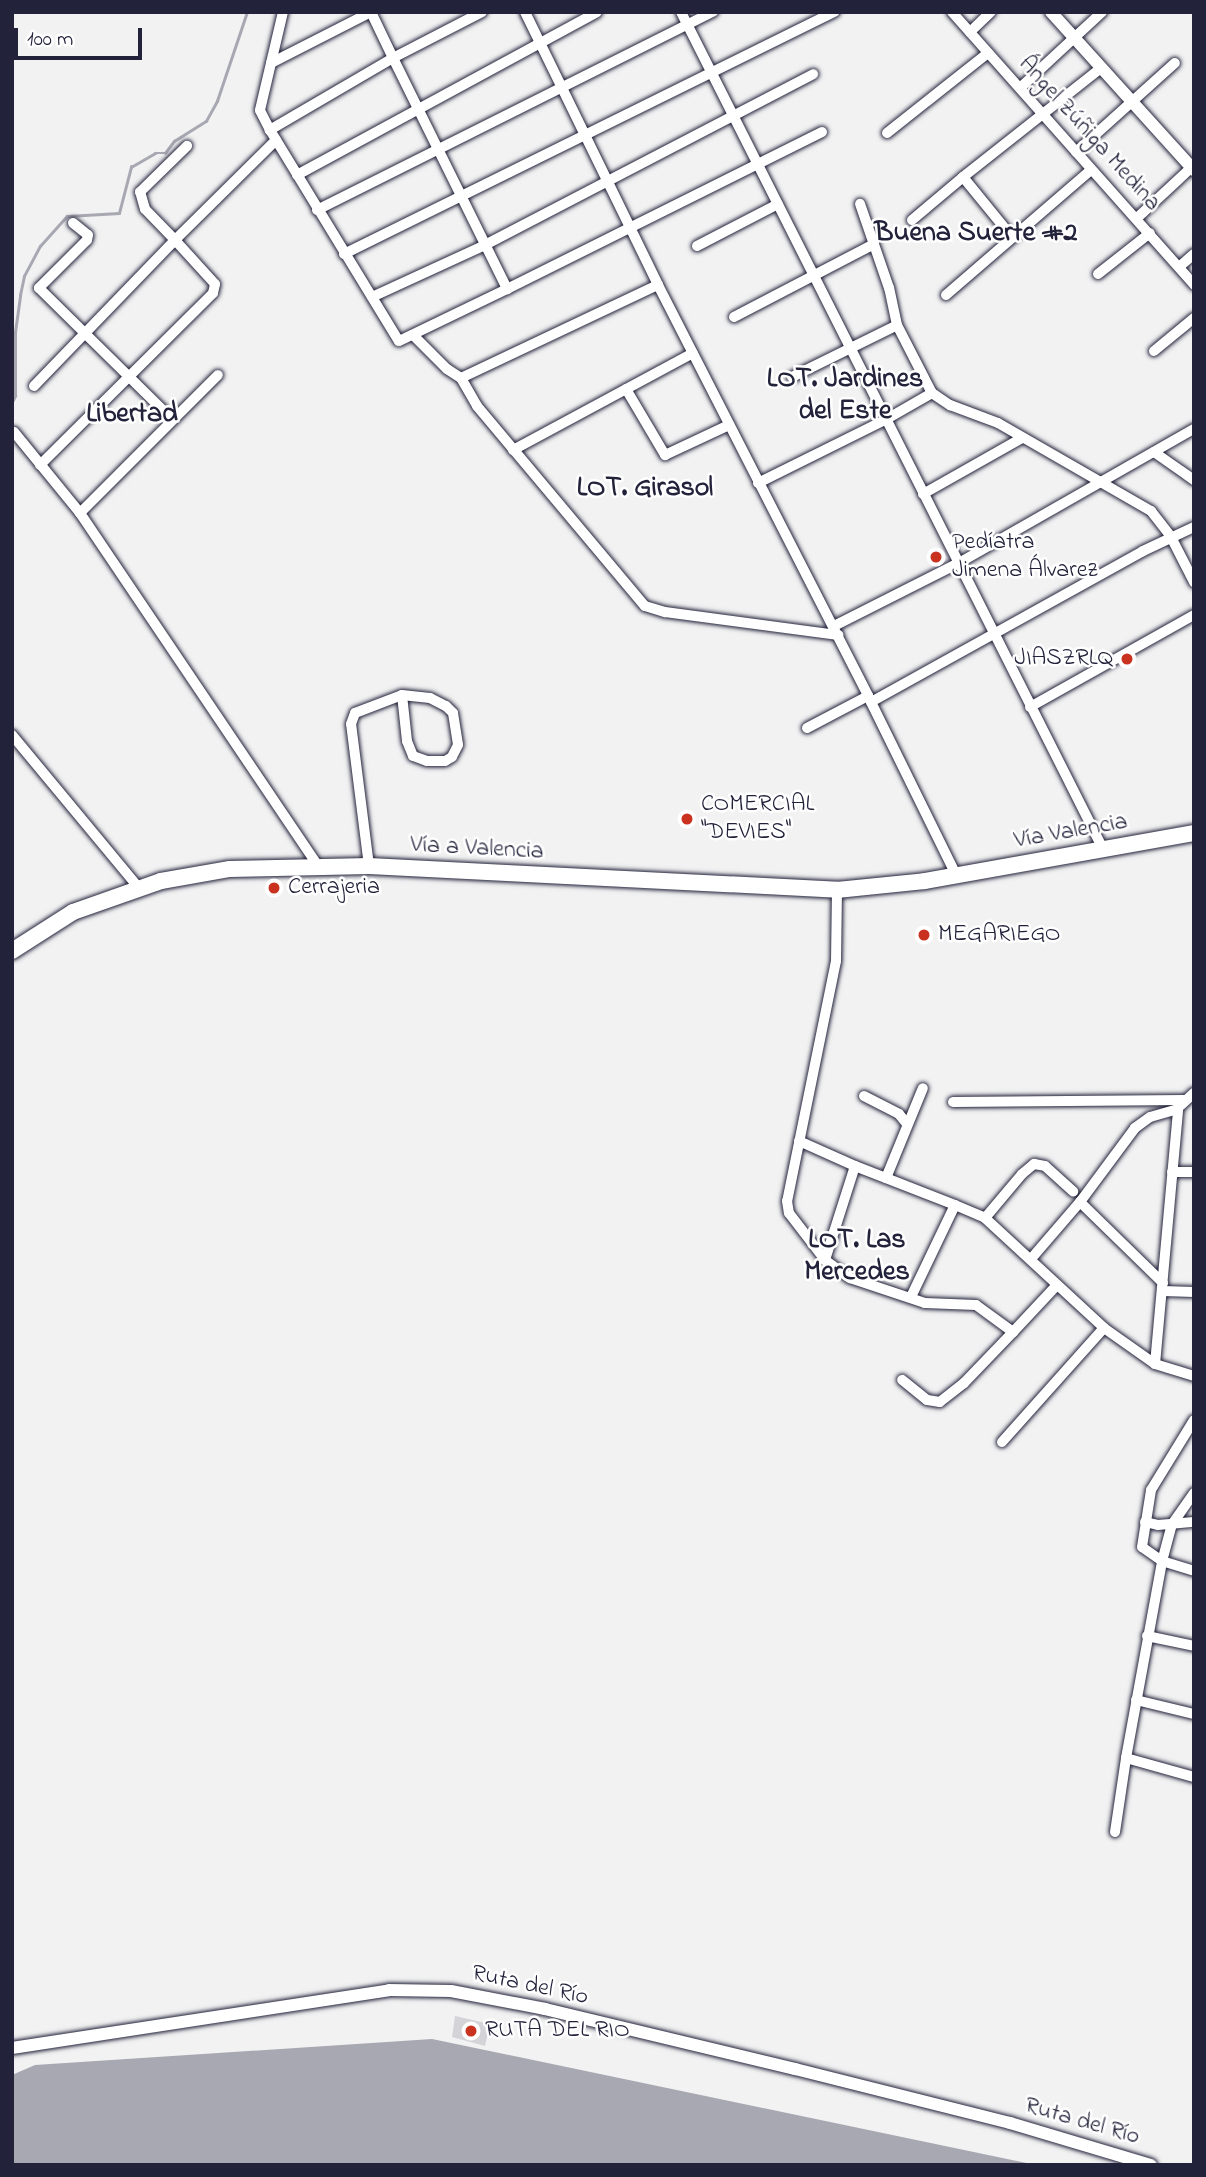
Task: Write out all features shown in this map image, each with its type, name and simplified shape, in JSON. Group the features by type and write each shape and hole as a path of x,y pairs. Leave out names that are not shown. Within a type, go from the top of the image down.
{"highway":[{"name":"Vía Valencia","path":"956,875 1194,833"},
{"name":"Vía a Valencia","path":"12,951 73,912 138,887 230,869 317,865 369,866 837,890 956,875"}],"main road":[{"path":"1051,12 1193,167"},
{"name":"Ruta del Río","path":"12,2048 389,1990 451,1991 545,2009 795,2069 1010,2123 1151,2165"}],"street":[{"path":"283,12 260,110 317,210 399,341 822,132"},
{"path":"271,63 371,12 507,289"},
{"path":"270,130 393,58 482,12"},
{"path":"525,12 658,285 836,631 956,875"},
{"path":"297,175 597,12"},
{"path":"681,12 1103,849"},
{"path":"317,210 439,152 713,12"},
{"path":"344,254 834,12"},
{"name":"Ángel Zúñiga Medina","path":"952,12 1194,285"},
{"path":"970,32 991,12"},
{"path":"1020,88 1102,12"},
{"path":"887,132 988,53"},
{"path":"1076,152 1175,63"},
{"path":"912,220 1101,68"},
{"path":"372,298 485,245 813,74"},
{"path":"34,386 82,334 276,140"},
{"path":"40,465 214,290 215,284 145,209 140,192 187,146"},
{"path":"1137,218 1193,167"},
{"path":"946,295 1091,170"},
{"path":"963,177 1012,237"},
{"path":"697,246 778,204"},
{"path":"860,204 897,325 932,393 950,405 998,423 1098,483 1151,511 1171,537 1194,582"},
{"path":"73,223 88,235 87,240 39,288 82,334 172,419"},
{"path":"1098,274 1150,233"},
{"path":"734,317 874,244"},
{"path":"1179,267 1194,254"},
{"path":"461,378 658,285"},
{"path":"1154,351 1194,318"},
{"path":"792,377 897,325"},
{"path":"413,335 447,369 461,378 477,406 645,606 665,612 836,631 1194,429"},
{"path":"513,450 693,353"},
{"path":"80,513 218,375"},
{"path":"626,389 665,455 729,425"},
{"path":"758,483 885,420 932,393"},
{"path":"14,432 80,513 317,865"},
{"path":"923,494 1022,438"},
{"path":"1154,452 1194,480"},
{"path":"807,729 994,635 1171,537 1194,527"},
{"path":"1030,706 1194,615"},
{"path":"369,866 351,724 355,713 402,695 438,701 453,713 458,745 452,757 427,761 409,751 402,695"},
{"path":"12,735 138,887"},
{"path":"837,890 836,961 787,1207 803,1233 825,1260 858,1282 925,1303 976,1305 1013,1332"},
{"path":"886,1178 923,1088"},
{"path":"1135,1128 1150,1117 1181,1104 1194,1093"},
{"path":"864,1096 899,1114 907,1124"},
{"path":"953,1102 1159,1100 1181,1104"},
{"path":"1031,1259 1080,1202 1159,1100"},
{"path":"1155,1364 1172,1172 1181,1104"},
{"path":"799,1141 985,1218 1104,1328 1155,1364 1194,1376"},
{"path":"985,1218 1022,1174 1034,1164 1045,1166 1073,1191"},
{"path":"825,1260 856,1166"},
{"path":"1172,1172 1194,1172"},
{"path":"1080,1202 1163,1287 1194,1292"},
{"path":"911,1297 955,1205"},
{"path":"901,1380 927,1400 940,1402 964,1382 1056,1286"},
{"path":"1002,1442 1104,1328"},
{"path":"1194,1420 1153,1483 1142,1547 1162,1561 1194,1571"},
{"path":"1115,1832 1162,1561 1172,1524 1194,1493"},
{"path":"1145,1522 1158,1525 1194,1522"},
{"path":"1147,1636 1194,1646"},
{"path":"1136,1700 1194,1714"},
{"path":"1126,1758 1194,1777"}],"shaded area":[{"name":"RUTA DEL RIO","path":"455,2016 490,2024 485,2046 452,2037"},
{"path":"432,2039 1036,2165 12,2165 12,2075 35,2065"}],"waterway":[{"path":"12,402 15,396 15,332 20,295 24,276 40,246 67,216 119,213 131,167 155,153 165,153 174,141 206,121 217,101 247,12"}],"place":[{"name":"Pedíatra Jimena Álvarez","path":"936,557"},
{"name":"JIASZRLQ","path":"1127,659"},
{"name":"COMERCIAL \"DEVIES\"","path":"687,819"},
{"name":"Cerrajeria","path":"274,888"},
{"name":"MEGARIEGO","path":"924,935"},
{"name":"RUTA DEL RIO","path":"471,2031"}],"district":[{"name":"Buena Suerte #2","path":"976,234"},
{"name":"LOT. Jardines del Este","path":"845,396"},
{"name":"Libertad","path":"132,415"},
{"name":"LOT. Girasol","path":"645,489"},
{"name":"LOT. Las Mercedes","path":"857,1257"}]}
